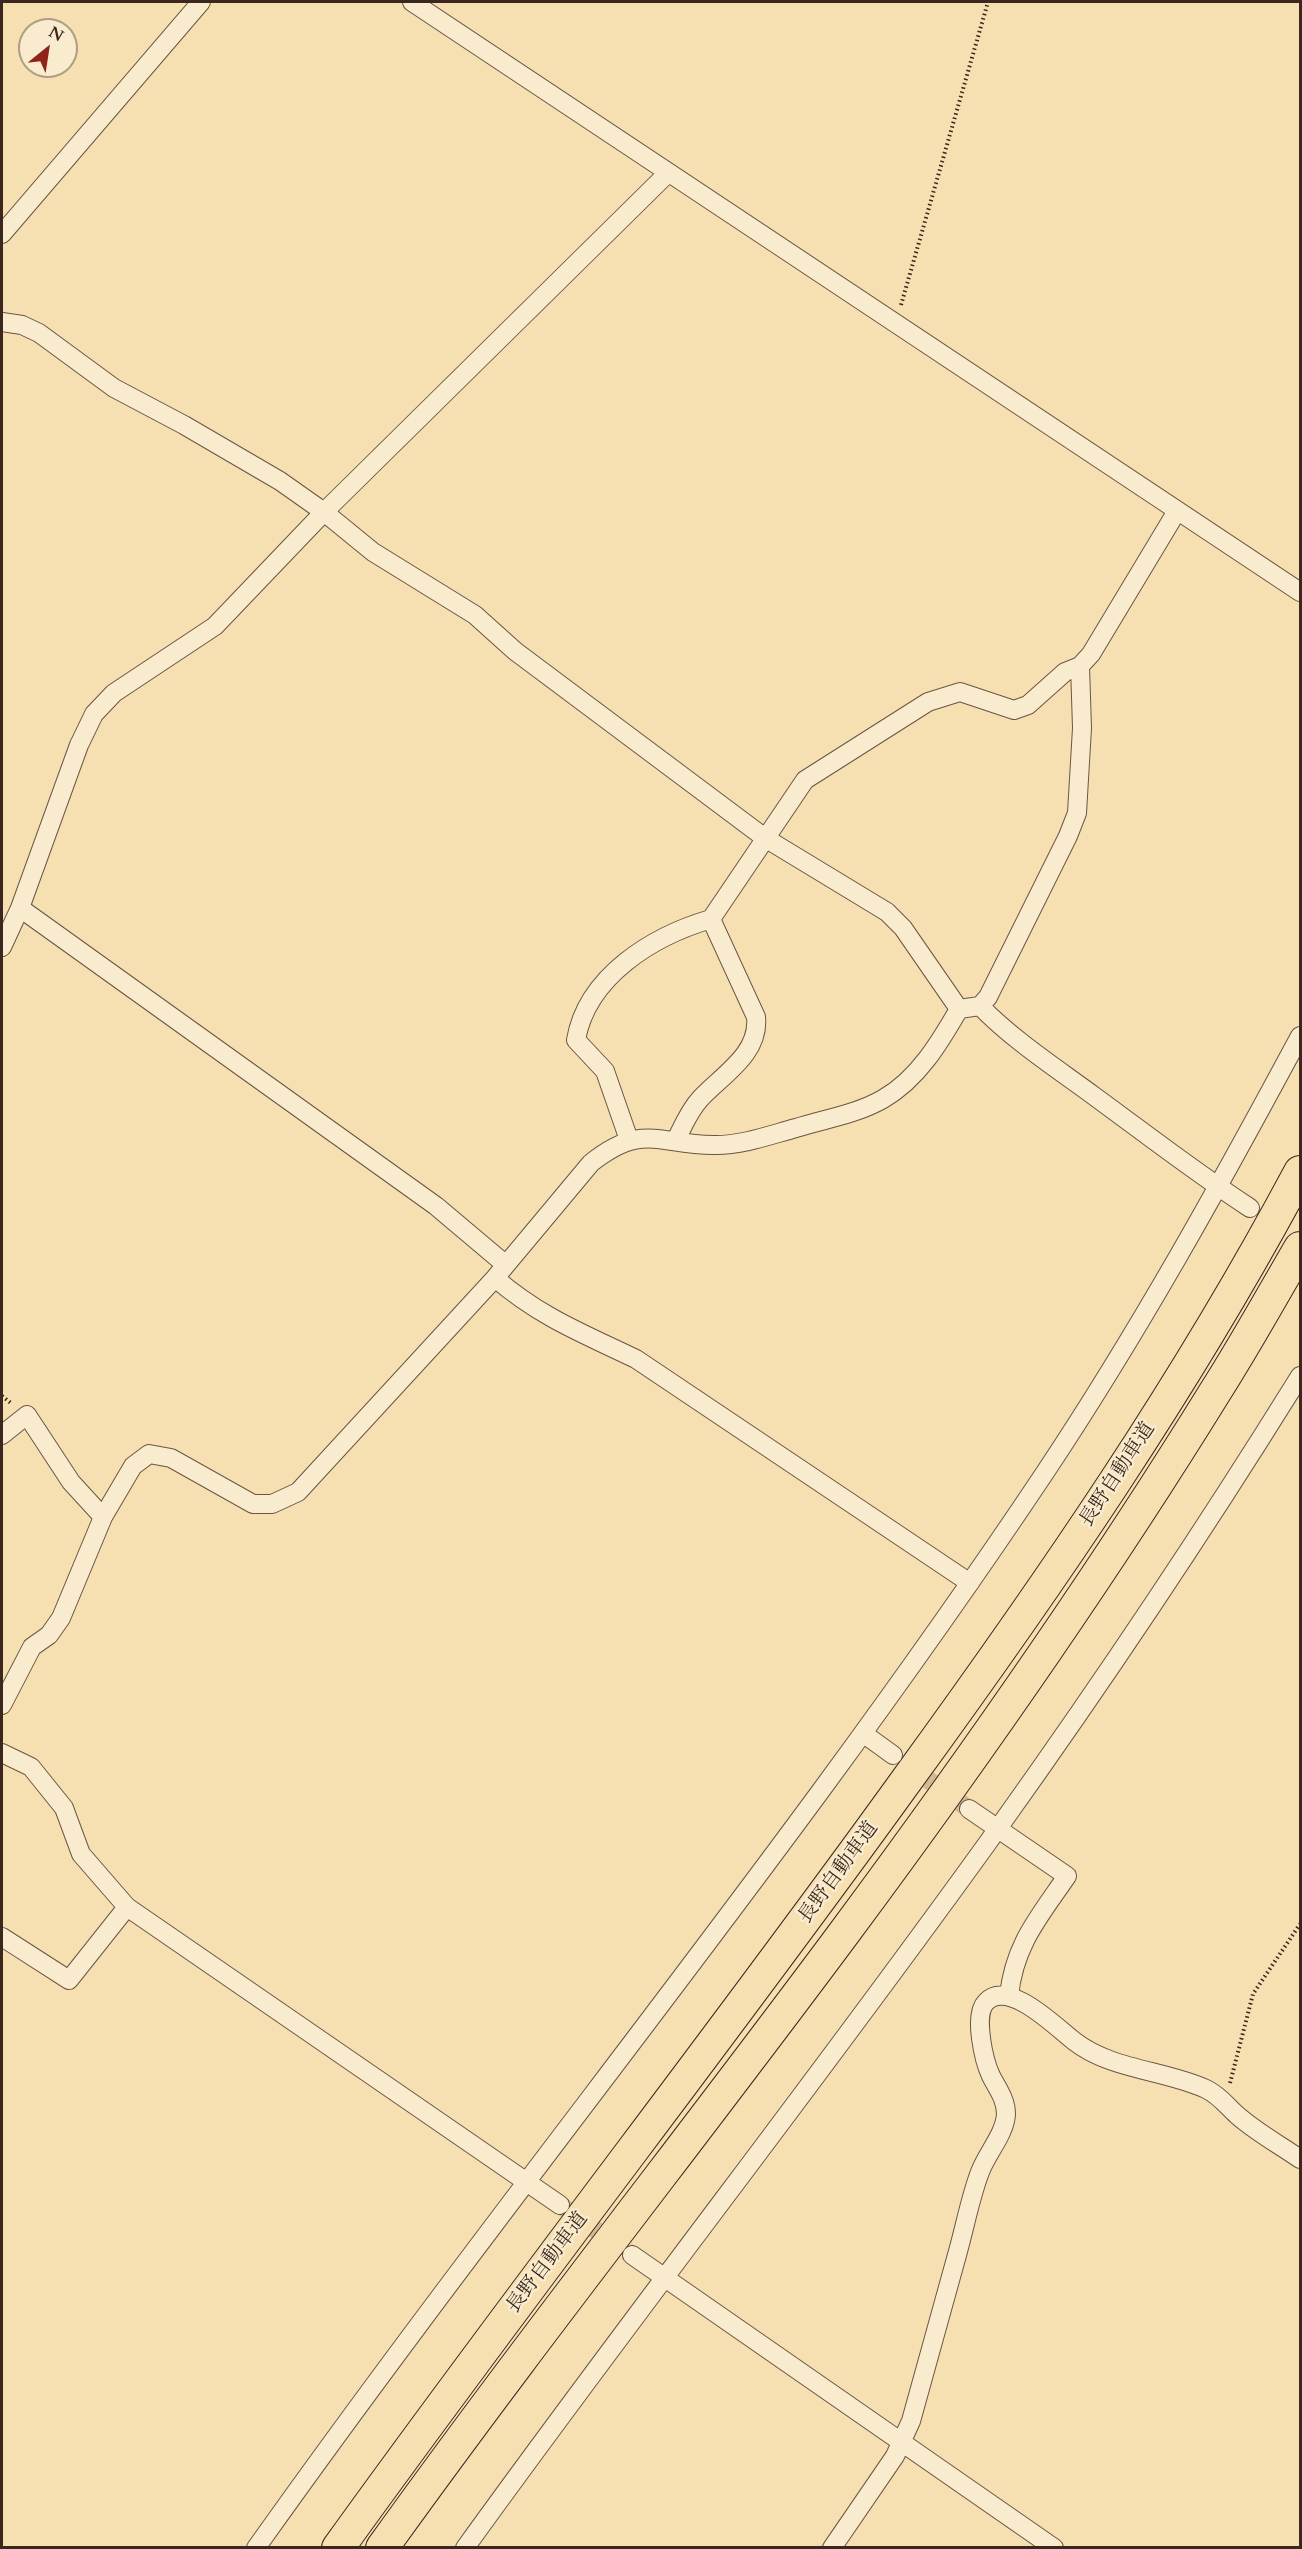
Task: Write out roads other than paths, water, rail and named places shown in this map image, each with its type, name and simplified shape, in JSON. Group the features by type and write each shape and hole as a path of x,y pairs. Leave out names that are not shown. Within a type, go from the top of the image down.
{"highway":[{"name":"長野自動車道","path":"338,2547 807,1918 987,1669 1089,1521 1184,1373 1300,1172"},
{"name":"長野自動車道","path":"382,2547 550,2319 844,1932 1009,1702 1134,1520 1216,1391 1300,1248"}],"street":[{"path":"2,234 201,2"},
{"path":"412,2 1300,592"},
{"path":"2,947 20,908 79,746 94,714 114,693 215,626 324,512 668,173"},
{"path":"2,322 22,325 39,333 114,388 244,459 324,512 373,552 475,615 515,651 765,838 887,912 903,928 959,1009"},
{"path":"629,1140 605,1071 576,1040 579,1021 596,993 613,973 660,939 711,919 805,780 928,702 960,692 1014,710 1028,705 1065,672 1080,666 1091,654 1177,511"},
{"path":"959,1009 980,1006 988,997 1068,836 1077,813 1082,728 1080,666"},
{"path":"20,908 436,1206 541,1313 581,1335 636,1359 970,1583"},
{"path":"676,1140 689,1112 737,1066 757,1030 756,1017 711,919"},
{"path":"980,1006 1059,1070 1219,1188 1250,1208"},
{"path":"2,1705 32,1647 49,1635 61,1618 103,1517 133,1466 149,1454 171,1458 253,1504 272,1504 298,1492 501,1271 591,1163 609,1149 629,1140 652,1137 716,1145 755,1140 861,1109 885,1098 910,1076 940,1041 959,1009"},
{"path":"256,2547 441,2295 864,1734 970,1583 1053,1460 1171,1273 1300,1036"},
{"path":"465,2547 647,2298 665,2277 999,1827 1176,1570 1300,1376"},
{"path":"2,1435 27,1415 71,1482 103,1517"},
{"path":"864,1734 893,1755"},
{"path":"2,1753 31,1767 64,1808 81,1854 127,1907 560,2205"},
{"path":"969,1809 999,1827 1067,1876 1023,1942 1012,1971 1009,1996"},
{"path":"2,1937 69,1980 127,1907"},
{"path":"831,2547 903,2443 980,2172 1006,2115 1003,2100 990,2074 983,2051 980,2023 981,2010 985,2002 990,1998 1009,1996 1025,2003 1053,2022 1075,2043 1093,2052 1119,2063 1206,2089 1221,2099 1237,2115 1300,2159"},
{"path":"632,2255 1054,2547"}],"tunnel":[{"path":"906,1764 969,1809"},
{"path":"560,2205 632,2255"}]}
